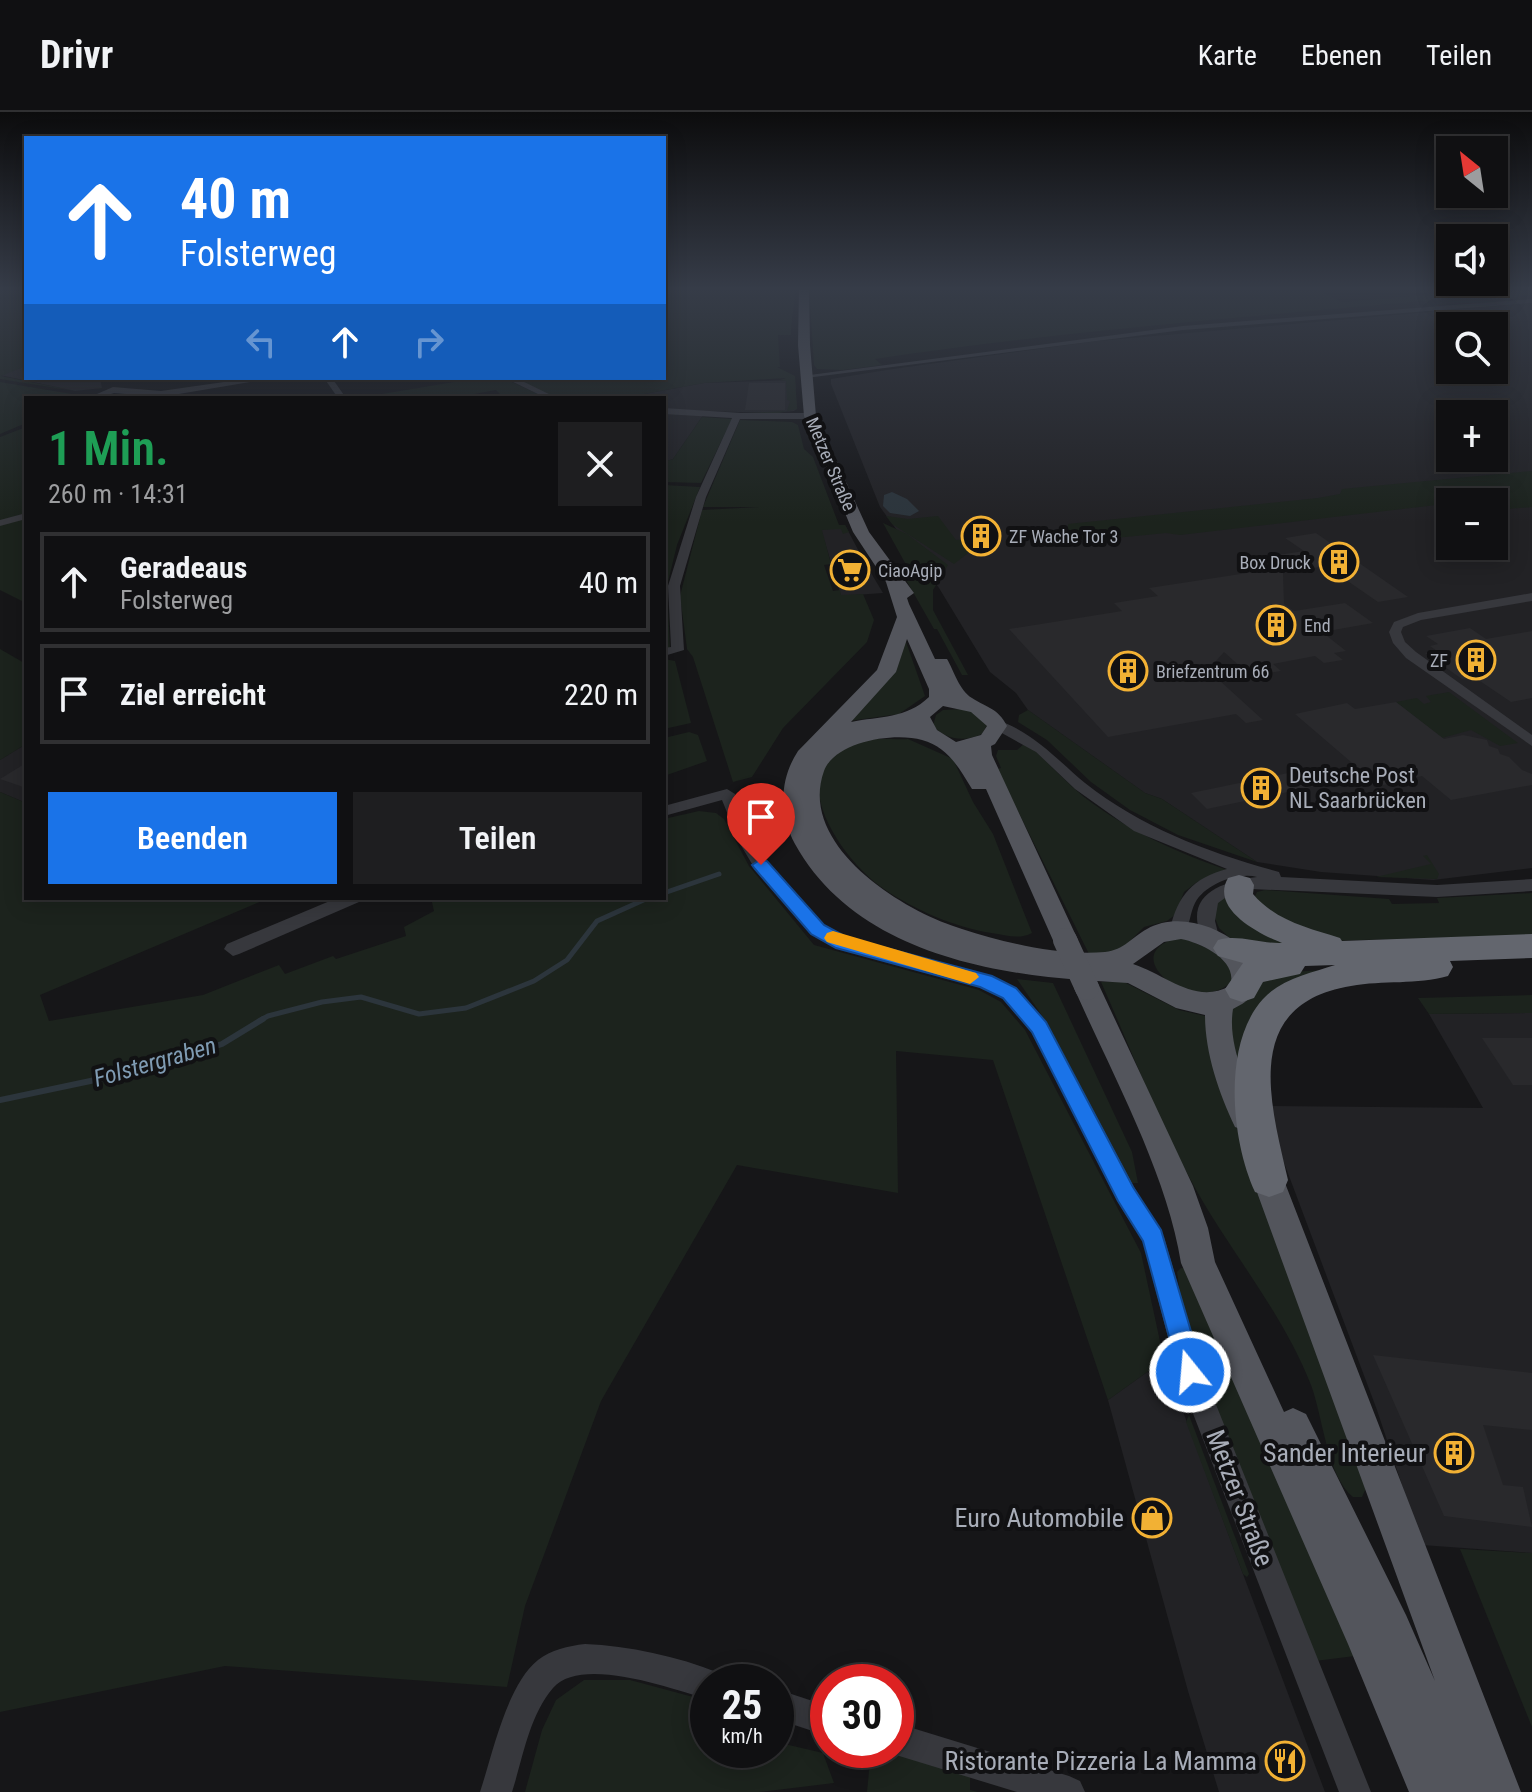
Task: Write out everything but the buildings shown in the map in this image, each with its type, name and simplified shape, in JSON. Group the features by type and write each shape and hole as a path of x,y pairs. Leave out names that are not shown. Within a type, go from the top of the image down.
{"highway":[{"path":"1244,877 1238,896 1245,906 1291,935 1332,947 1422,958"},
{"path":"1220,942 1262,956 1422,958 1532,964"},
{"path":"1269,1180 1252,1100 1251,1054 1264,1019 1279,1004 1311,983 1342,975 1484,948 1532,946"},
{"path":"1232,996 1253,972 1265,968 1422,958"}],"main road":[{"name":"Metzer Straße","path":"806,365 810,416 861,532 894,582 913,603 955,693 966,704 988,713 996,724"},
{"name":"Metzer Straße","path":"894,582 906,617 939,689 932,724"},
{"path":"906,617 886,672 827,737 813,747 798,770 794,798 801,831 819,863 831,877 871,911 926,941 957,952 1028,967 1129,973 1189,1002 1232,996"},
{"path":"966,704 946,703 932,724 854,736 833,747 816,765 809,792 822,841 847,873 883,902 953,937 982,946 1062,959 1110,961 1121,959 1164,931 1179,929 1220,942 1243,966 1245,978 1216,1017 1219,1034 1269,1180 1498,1792"},
{"path":"827,737 854,726 912,719 932,724 959,745 980,743 994,735 996,724"},
{"path":"932,724 965,757 992,807 1017,839"},
{"path":"980,743 981,755 1017,839 1177,1186 1192,1228 1198,1263 1347,1590 1432,1792"},
{"path":"1143,943 1139,953 1141,965 1158,988"},
{"path":"1192,1228 1215,1260 1385,1617 1459,1792"}],"street":[{"path":"806,375 890,365"},
{"path":"806,375 895,365"},
{"path":"178,380 183,391"},
{"path":"97,396 117,390 165,396 256,380"},
{"path":"513,380 545,396"},
{"path":"666,411 737,416 810,416"},
{"path":"671,651 674,586 701,497 737,416"},
{"path":"0,523 24,517"},
{"path":"1532,597 1418,617 1398,625 1395,632 1399,643 1411,655 1532,742"},
{"path":"996,724 1041,749 1091,795 1140,827 1244,877"},
{"name":"Metzer Straße","path":"666,810 727,794 747,842 761,865 817,930 843,943 985,981 1009,993 1039,1027 1126,1194 1153,1237 1190,1372 1355,1792"},
{"path":"1220,942 1204,920 1206,906 1213,896 1244,877"},
{"path":"1179,929 1188,896 1201,884 1244,877 1352,889 1437,891 1532,885"},
{"path":"233,949 348,900"},
{"path":"1153,1237 1192,1228"},
{"path":"496,1792 525,1705 550,1669 565,1661 584,1658 634,1665 690,1679"},
{"path":"914,1745 1069,1792"}],"shaded area":[{"path":"0,365 24,365 1,376 75,391 0,379"},
{"path":"666,365 780,365 777,367 795,376 797,409 779,413 747,413 787,411 790,401 787,400 786,381 780,380 786,378 704,383 633,396 549,396 513,380 666,380"},
{"path":"814,365 879,365 843,370 817,369"},
{"path":"919,365 1436,365 1436,384 1508,384 1508,365 1532,365 1532,868 1433,880 1321,872 1257,862 1162,799 1145,793 1028,710 1016,693 990,672 939,588 880,507 831,379"},
{"path":"24,367 24,380 100,380 102,388 75,391 0,375"},
{"path":"466,380 507,380 542,396 502,396 496,390 463,396 370,396"},
{"path":"795,380 797,409 775,413 706,411 673,459 666,461 666,396 633,396 704,383"},
{"path":"0,382 84,396 24,396 24,424 0,434"},
{"path":"702,417 732,419 701,483 666,482 666,461 673,459"},
{"path":"740,420 792,422 798,425 804,449 813,457 839,525 845,525 849,532 843,534 841,529 822,530 831,564 824,565 833,591 840,590 841,595 863,594 874,620 867,642 783,728 752,777 733,782 693,657 687,649 680,596 702,510 759,507 703,507"},
{"path":"24,428 24,514 0,521 0,437"},
{"path":"1532,471 1532,507 1508,509 1508,488 1436,488 1436,505 1180,535 1166,533 1084,541 1068,532 1068,524 1318,498 1340,494 1342,489"},
{"path":"666,485 700,487 677,545 667,586 670,648 666,649"},
{"path":"892,492 907,499 919,511 910,516 890,513 883,506 884,495"},
{"path":"886,516 908,519 938,516 956,540 980,538 984,541 954,564 892,524"},
{"path":"24,518 24,602 0,590 0,525"},
{"path":"883,523 907,534 948,565 933,590 933,610 968,675 962,675 905,578 909,570"},
{"path":"845,525 883,593 841,596 820,526"},
{"path":"905,639 925,696 899,714 849,721"},
{"path":"0,649 24,663 24,745 0,760"},
{"path":"666,659 675,661 691,723 666,729"},
{"path":"1449,692 1518,743 1500,746 1471,730 1442,738 1396,702 1417,698 1424,704 1431,702 1426,696"},
{"path":"943,710 971,711 987,725 982,734 956,738 933,726 936,715"},
{"path":"1028,710 1145,793 1162,799 1257,862 1178,835 1130,810 1091,782 1047,740 1018,722 1019,715"},
{"path":"689,732 698,735 707,761 666,775 666,738"},
{"path":"908,739 953,759 973,802 993,834 1032,933 1012,936 977,930 922,911 867,876 835,837 824,814 819,792 822,771 834,754 864,740"},
{"path":"1025,743 1084,797 1117,820 1171,848 1227,870 1197,882 1184,892 1175,915 1167,921 1144,927 1120,951 1089,954 997,769 1001,768 996,756 998,750 1017,750"},
{"path":"24,745 24,802 0,792 0,760"},
{"path":"0,792 24,802 24,900 264,900 40,995 49,1021 203,995 279,965 285,974 333,956 336,959 406,936 404,927 434,911 431,900 666,900 666,819 699,811 716,813 724,819 749,866 814,945 979,990 1001,1002 1025,1030 1141,1253 1164,1360 1108,1400 993,1060 896,1051 898,1193 737,1165 601,1401 525,1606 507,1687 225,1666 0,1712"},
{"path":"1427,855 1439,874 1437,879 1376,877 1431,864 1423,856"},
{"path":"1265,890 1389,899 1392,904 1439,903 1437,898 1532,893 1532,935 1328,941 1295,930 1254,898 1257,892"},
{"path":"1227,893 1317,950 1233,941 1219,928 1213,913 1214,905"},
{"path":"1182,937 1228,958 1233,980 1217,991 1199,993 1166,980 1156,968 1154,956 1161,945"},
{"path":"1325,970 1240,1066 1224,1017 1269,973"},
{"path":"1017,979 1053,983 1132,1152 1138,1183 1130,1183 1049,1026"},
{"path":"1101,982 1124,982 1179,1010 1205,1016 1242,1145 1366,1488 1362,1497 1353,1497 1337,1475 1311,1385 1299,1359 1181,1161"},
{"path":"1532,995 1532,1013 1429,1014 1418,998"},
{"path":"1532,1013 1532,1553 1422,1545 1377,1410 1280,1152 1270,1106 1483,1108 1429,1014"},
{"path":"1181,1268 1190,1269 1355,1656 1315,1661 1202,1375 1184,1320 1177,1272"},
{"path":"1164,1360 1325,1792 1219,1792 1108,1400"},
{"path":"1189,1415 1249,1574 1247,1577 1243,1574 1186,1422"},
{"path":"1460,1549 1532,1553 1532,1727"},
{"path":"584,1680 630,1680 690,1696 690,1768 794,1768 794,1746 810,1750 810,1768 828,1768 834,1783 759,1792 525,1792 542,1730 556,1700"},
{"path":"914,1756 970,1774 970,1790 978,1792 867,1792 869,1768 914,1768"}],"waterway":[{"name":"Folstergraben","path":"666,892 719,874"},
{"name":"Folstergraben","path":"259,1021 322,1002 361,997 419,1014 466,1008 534,981 567,960 597,921 644,900"},
{"name":"Folstergraben","path":"0,1100 133,1072 222,1044 263,1019"}],"slow traffic":[{"path":"833,938 915,964 970,977"}],"place":[{"name":"ZF Wache Tor 3","path":"981,536"},
{"name":"Box Druck","path":"1339,562"},
{"name":"CiaoAgip","path":"850,570"},
{"name":"End","path":"1276,625"},
{"name":"ZF","path":"1476,660"},
{"name":"Briefzentrum 66","path":"1128,671"},
{"name":"Deutsche Post NL Saarbrücken","path":"1261,788"},
{"name":"Sander Interieur","path":"1454,1453"},
{"name":"Euro Automobile","path":"1152,1518"},
{"name":"Ristorante Pizzeria La Mamma","path":"1285,1761"}],"route":[{"path":"761,865 817,930 843,943 985,981 1009,993 1025,1009 1039,1027 1126,1194 1153,1237 1190,1372"}]}
